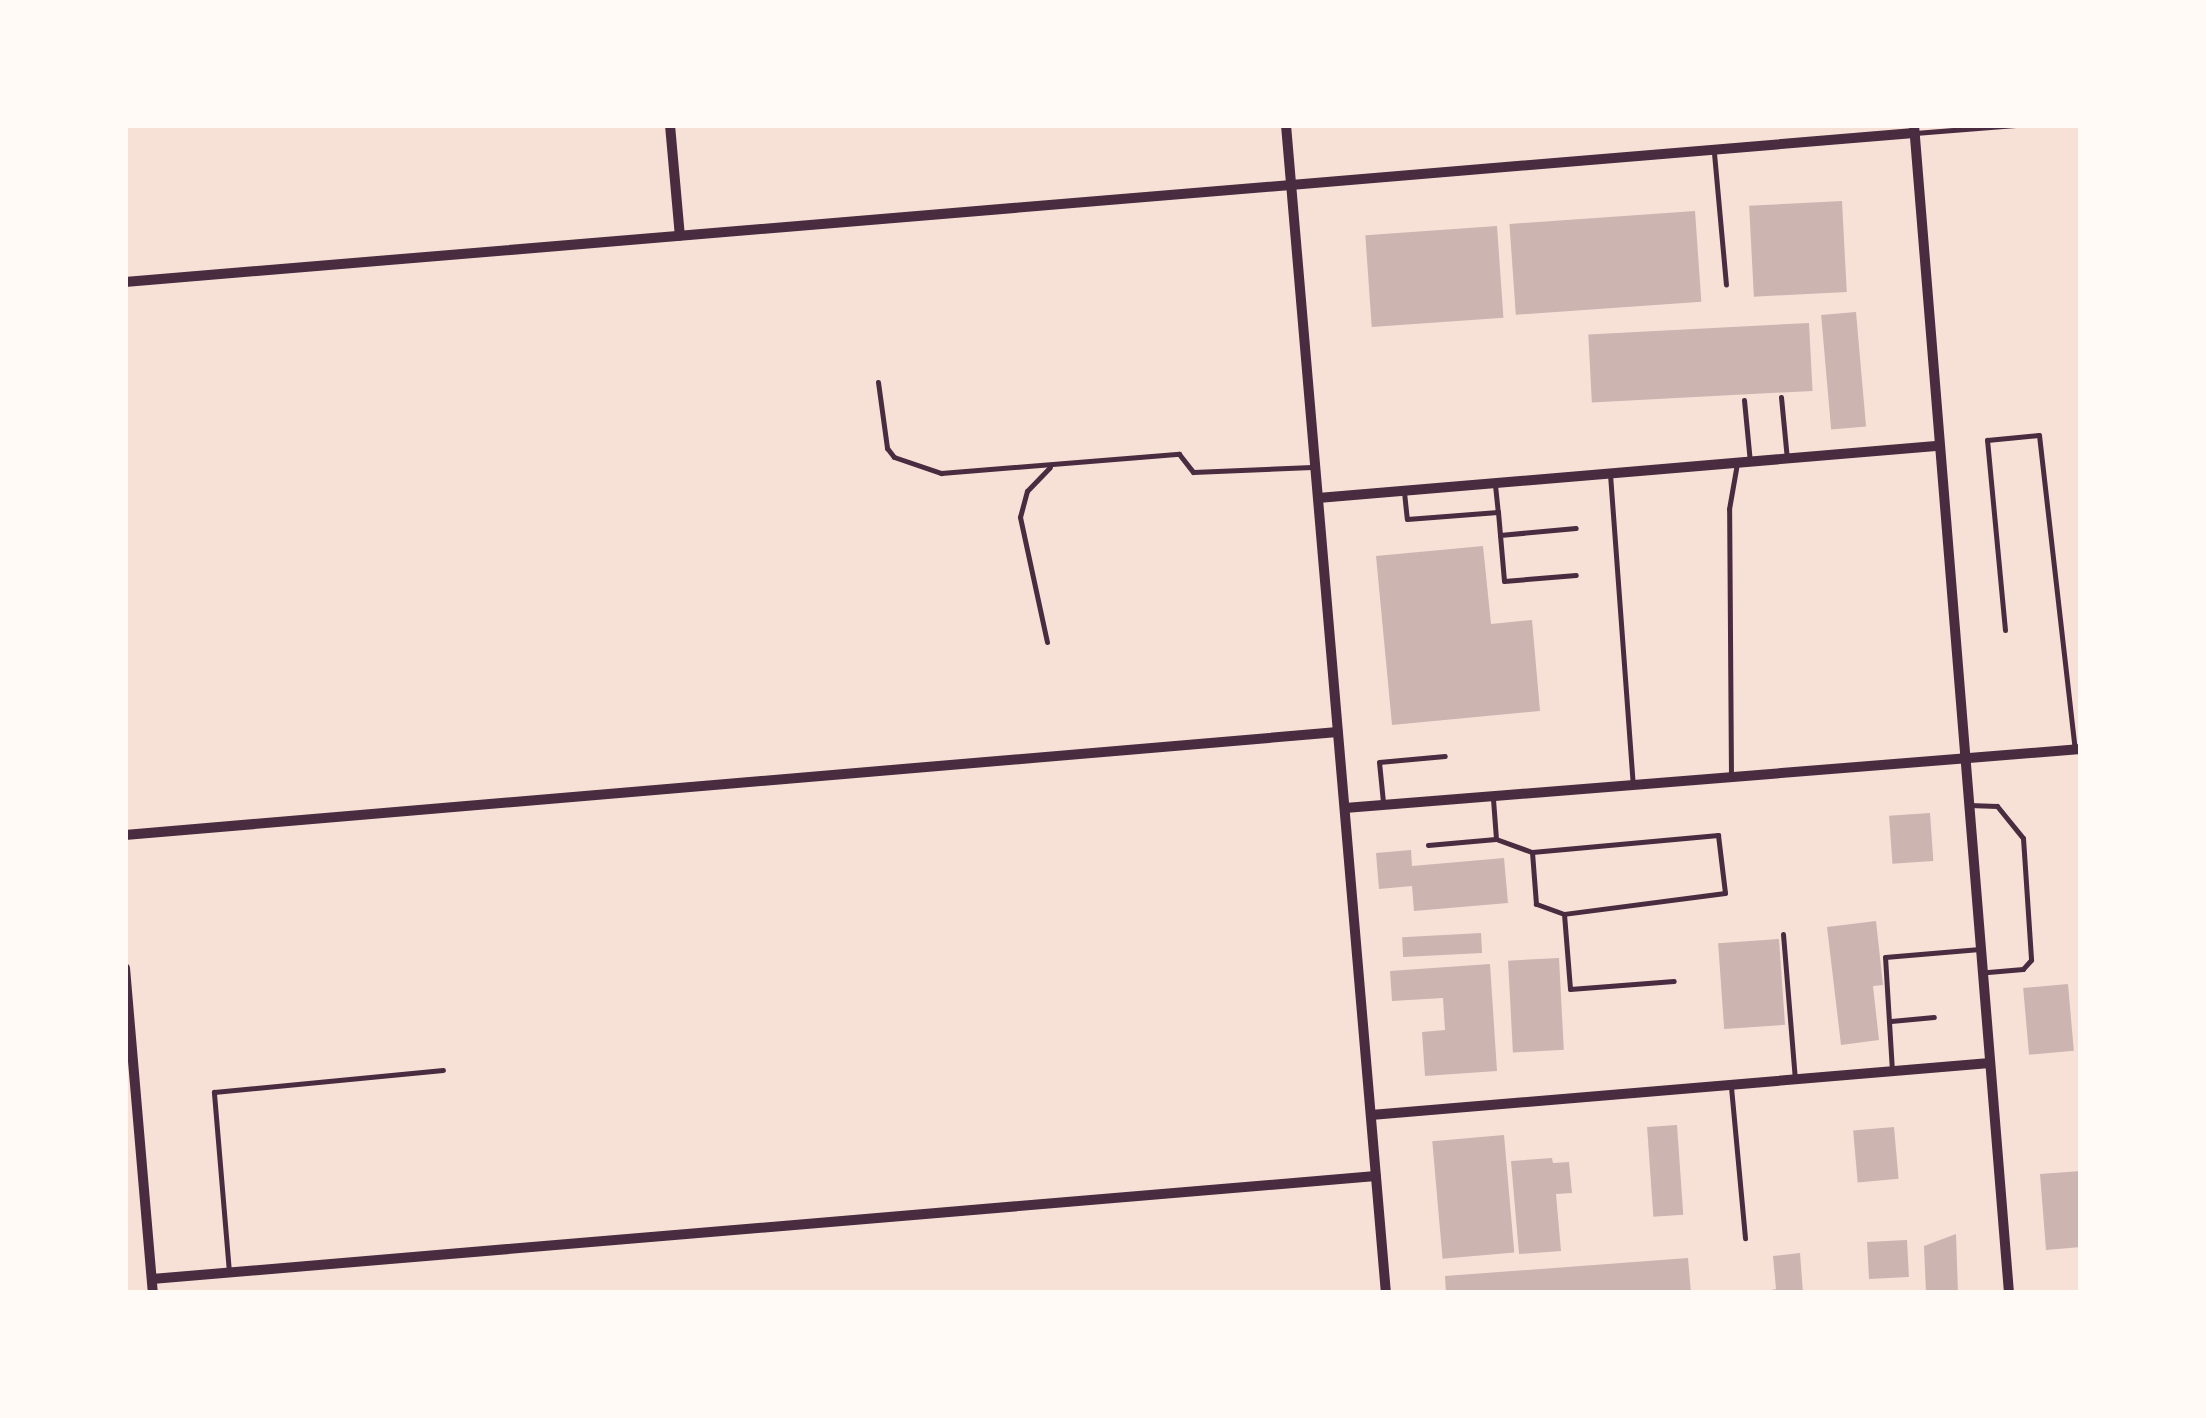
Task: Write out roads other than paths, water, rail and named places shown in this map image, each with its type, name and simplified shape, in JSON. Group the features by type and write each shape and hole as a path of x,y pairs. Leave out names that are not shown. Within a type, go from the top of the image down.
{"street":[{"path":"670,125 680,236"},
{"path":"1286,125 1386,1293"},
{"path":"125,282 1714,150 1914,129 1936,446 2009,1293"},
{"path":"1318,498 1936,446"},
{"path":"125,835 1338,732"},
{"path":"1344,808 2080,750"},
{"path":"125,968 153,1293"},
{"path":"1371,1115 1990,1062"},
{"path":"152,1278 1376,1176"}],"lane":[{"path":"1914,129 2016,125"},
{"path":"1714,150 1726,284"},
{"path":"878,382 887,448 894,457 941,473 1179,454 1192,472 1316,466"},
{"path":"1782,397 1786,459"},
{"path":"1730,777 1729,509 1743,462 1744,400"},
{"path":"2005,630 1987,440 2039,435 2080,750"},
{"path":"1047,642 1020,517 1028,491 1052,465"},
{"path":"1610,474 1633,785"},
{"path":"1495,483 1504,580 1576,575"},
{"path":"1404,491 1407,519 1498,512"},
{"path":"1500,535 1576,528"},
{"path":"1383,804 1379,762 1445,756"},
{"path":"1492,796 1496,839"},
{"path":"1968,805 1997,806 2022,838 2030,960 2023,969 1982,972"},
{"path":"1428,845 1496,839 1532,852 1718,835 1725,893 1564,914 1536,904 1532,852"},
{"path":"1564,914 1570,989 1674,981"},
{"path":"1783,934 1795,1079"},
{"path":"1892,1071 1884,958 1980,950"},
{"path":"1891,1020 1934,1017"},
{"path":"230,1272 214,1092 444,1070"},
{"path":"1731,1084 1746,1238"}]}
